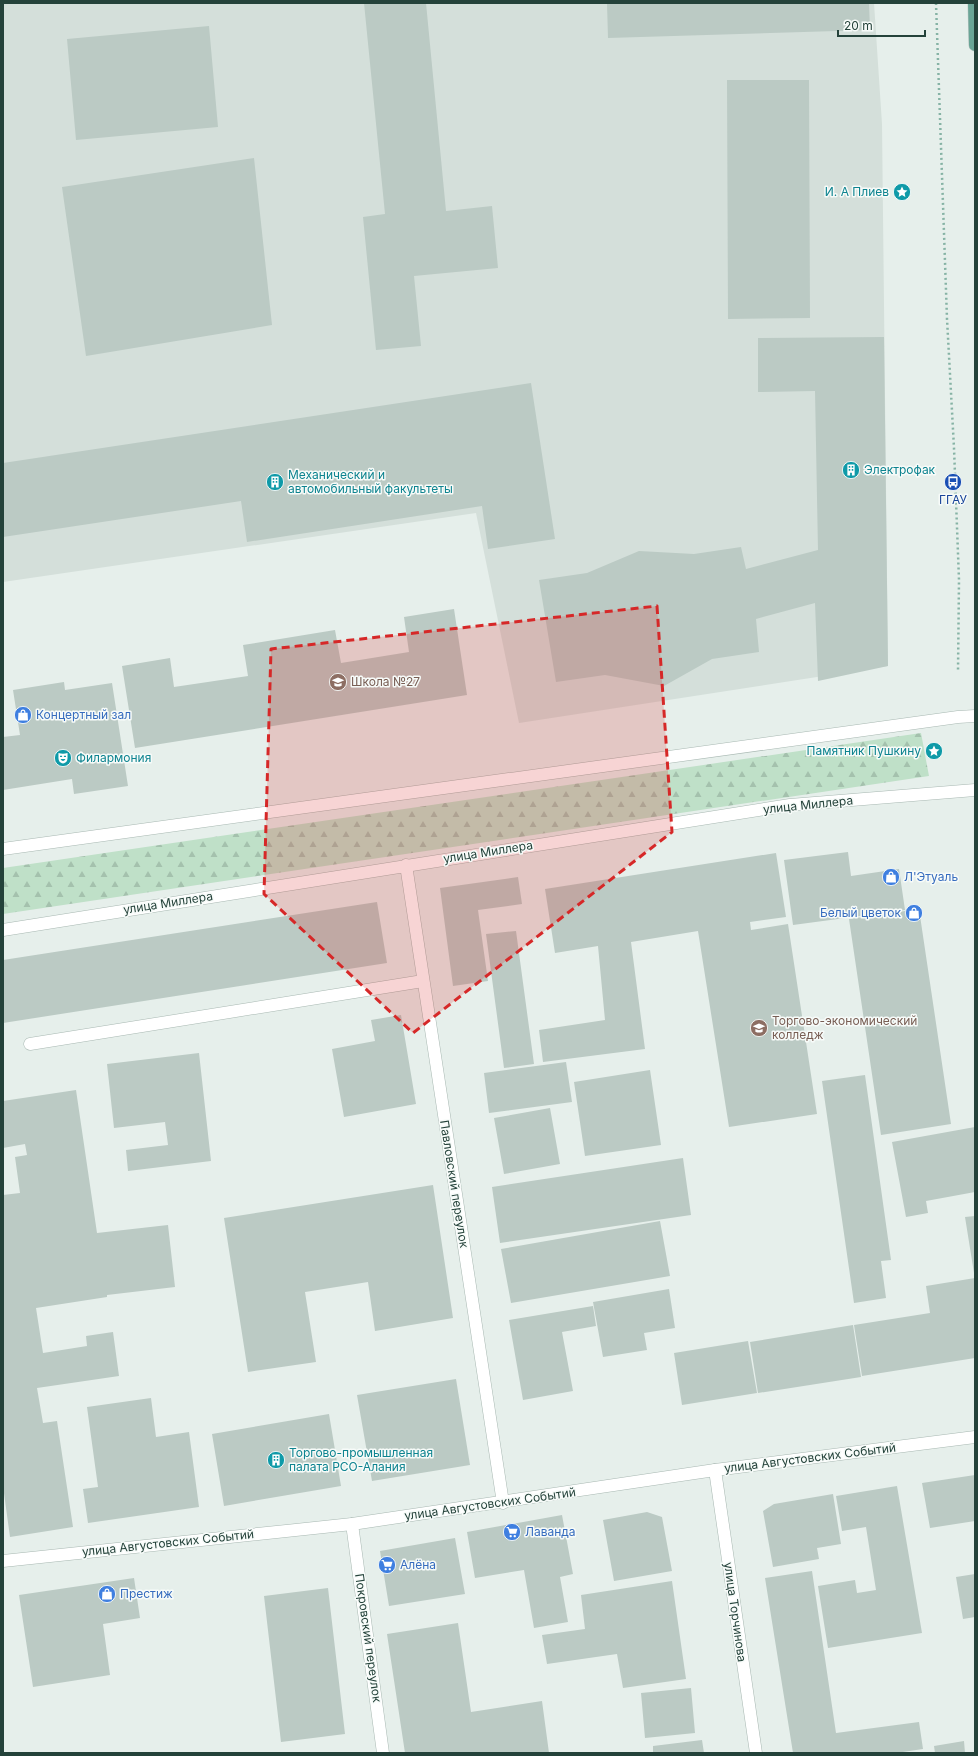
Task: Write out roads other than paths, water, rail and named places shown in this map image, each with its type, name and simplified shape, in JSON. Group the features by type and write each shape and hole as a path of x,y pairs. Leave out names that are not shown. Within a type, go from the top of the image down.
{"main road":[{"path":"974,3 975,45"}],"street":[{"path":"3,849 958,717 975,716"},
{"name":"улица Миллера","path":"3,930 790,805 975,790"},
{"name":"Павловский переулок","path":"406,865 503,1502"},
{"path":"30,1044 423,981"},
{"name":"улица Августовских Событий","path":"3,1561 352,1524 715,1470 975,1436"},
{"name":"улица Торчинова","path":"715,1470 756,1753"},
{"name":"Покровский переулок","path":"352,1524 383,1753"}],"place":[{"name":"И. А Плиев","path":"902,192"},
{"name":"Электрофак","path":"851,470"},
{"name":"Механический и автомобильный факультеты","path":"275,482"},
{"name":"ГГАУ","path":"953,482"},
{"name":"Школа №27","path":"338,682"},
{"name":"Концертный зал","path":"23,715"},
{"name":"Памятник Пушкину","path":"934,751"},
{"name":"Филармония","path":"63,758"},
{"name":"Л'Этуаль","path":"891,877"},
{"name":"Белый цветок","path":"914,913"},
{"name":"Торгово-экономический колледж","path":"759,1028"},
{"name":"Торгово-промышленная палата РСО-Алания","path":"276,1460"},
{"name":"Лаванда","path":"512,1532"},
{"name":"Алёна","path":"387,1565"},
{"name":"Престиж","path":"107,1594"}]}
